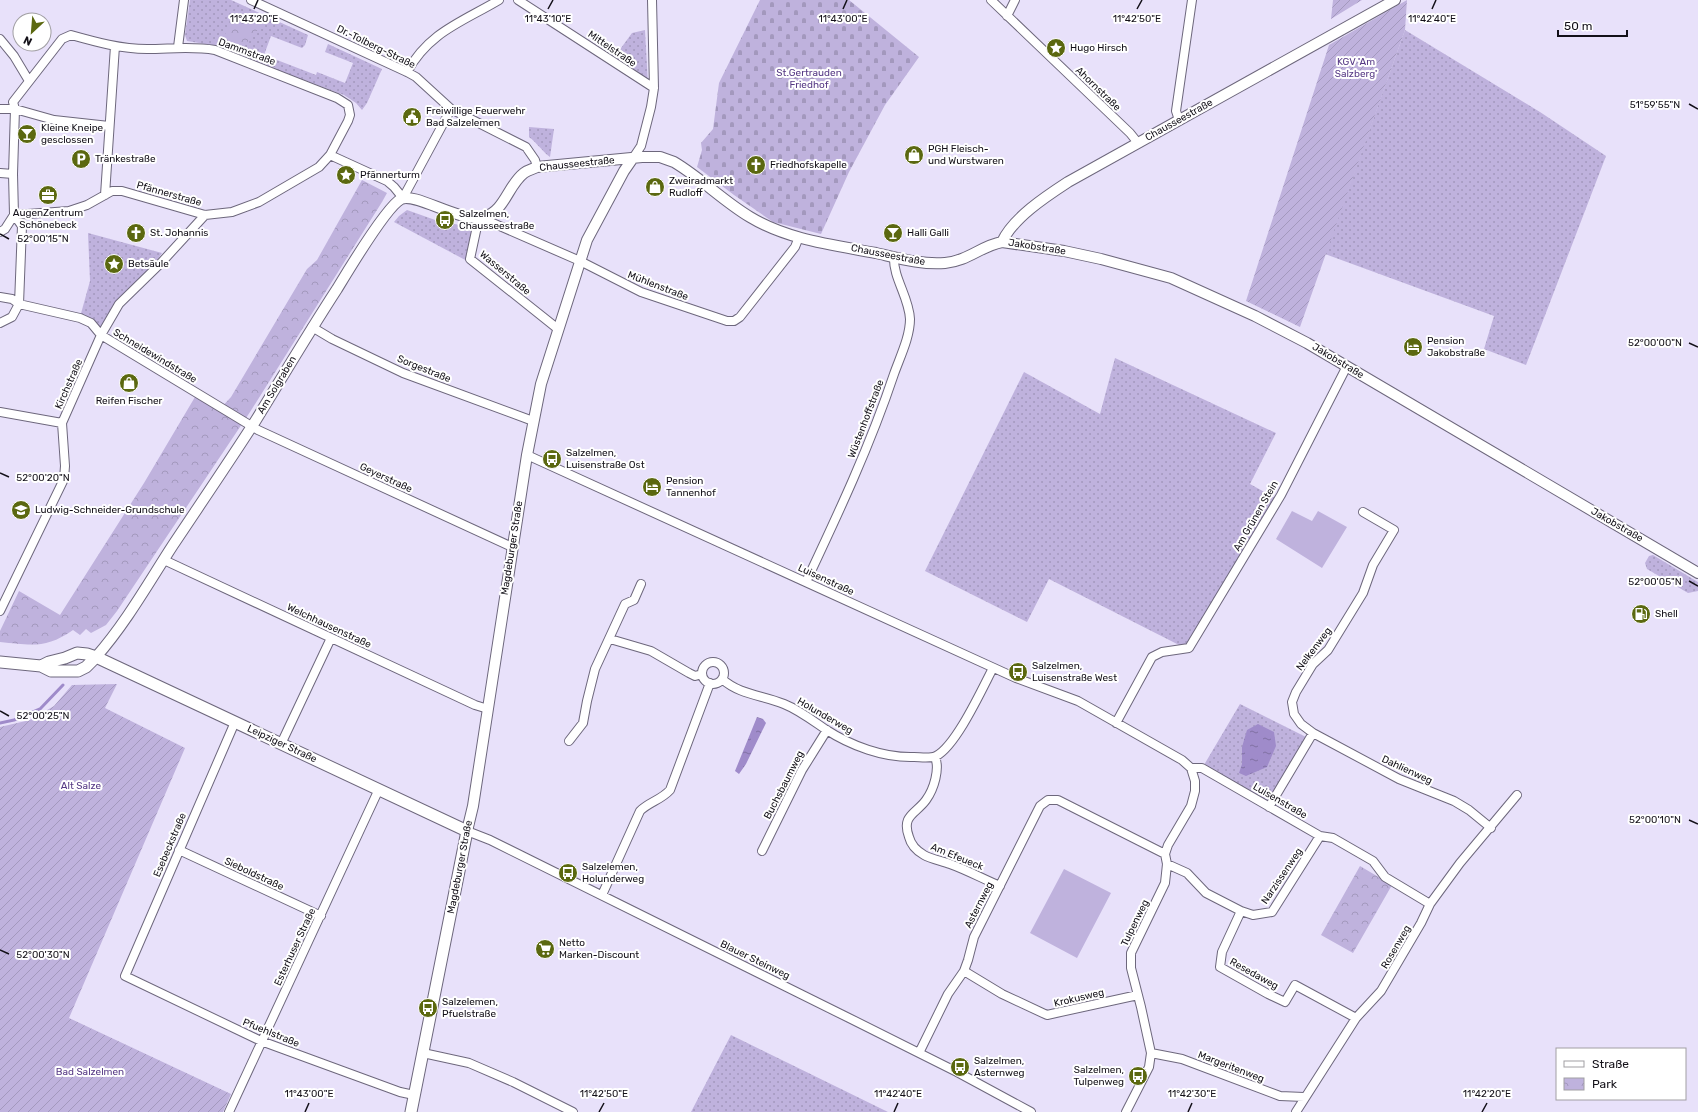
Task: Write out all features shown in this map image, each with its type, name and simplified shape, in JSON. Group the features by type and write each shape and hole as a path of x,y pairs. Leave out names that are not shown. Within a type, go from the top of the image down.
{"main road":[{"name":"Leipziger Straße","path":"41,666 77,653 96,657 467,831"},
{"name":"Leipziger Straße","path":"0,662 41,666 51,671 78,671 86,667 96,657"},
{"name":"Magdeburger Straße","path":"411,1112 467,831"}],"street":[{"path":"178,47 184,0"},
{"name":"Dr.-Tolberg-Straße","path":"251,0 416,77 451,109 526,147 535,160 537,167"},
{"path":"407,72 415,57 423,47 441,32 499,0"},
{"name":"Mittelstraße","path":"518,0 654,88"},
{"name":"Magdeburger Straße","path":"467,831 488,709 512,547 533,421 558,330 592,228 624,171 641,146 651,107 654,88 652,0"},
{"name":"Ahornstraße","path":"990,0 1130,133 1138,143"},
{"path":"1007,16 1015,0"},
{"path":"1179,120 1176,111 1192,0"},
{"name":"Chausseestraße","path":"479,217 485,216 497,210 519,178 528,171 537,167 656,157 674,162 750,217 773,228 799,237 894,257 933,263 945,263 965,258 994,243 1002,242 1006,232 1044,198 1068,182 1395,0"},
{"name":"Dammstraße","path":"29,81 62,39 71,35 115,46 147,49 178,47 215,50 338,98 348,105"},
{"path":"0,39 14,56 29,81 13,102 15,109 13,174 14,215 22,226 19,304 12,317 0,323"},
{"path":"105,195 115,46"},
{"name":"Pfännerstraße","path":"14,215 69,211 87,205 112,191 122,191 205,215 232,212 259,202 319,167 330,155 348,121 350,115 348,105"},
{"path":"0,109 15,109 54,120 110,126"},
{"name":"Am Solgraben","path":"96,657 129,613 252,426 312,327 385,216 403,198 451,109"},
{"path":"330,155 387,181 403,198 412,198 448,212 479,217"},
{"path":"0,173 13,174"},
{"path":"0,232 5,228 14,215"},
{"name":"Kirchstraße","path":"0,611 64,479 65,466 62,423 101,335 119,304 160,264 205,215"},
{"name":"Mühlenstraße","path":"479,217 580,261 641,292 727,321 734,321 740,317 795,248 799,237"},
{"name":"Wasserstraße","path":"479,217 470,259 558,330"},
{"name":"Jakobstraße","path":"1002,242 1093,257 1171,278 1255,316 1347,366 1698,573"},
{"name":"Wüstenhoffstraße","path":"806,582 855,476 904,345 910,319 906,299 894,264 894,257"},
{"name":"Schneidewindstraße","path":"0,297 12,299 19,304 80,318 91,323 101,335 252,426"},
{"name":"Sorgestraße","path":"312,327 332,339 403,373 533,421"},
{"name":"Am Grünen Stein","path":"1116,723 1152,658 1162,652 1189,648 1281,495 1347,366"},
{"path":"0,412 62,423"},
{"name":"Geyerstraße","path":"252,426 512,547"},
{"name":"Luisenstraße","path":"527,455 1016,678 1078,701 1182,760 1191,768 1202,768 1320,836 1333,838 1373,861 1386,877 1430,904"},
{"name":"Nelkenweg","path":"1313,733 1301,724 1294,714 1292,702 1296,692 1313,664 1328,650 1363,593 1373,565 1394,530 1363,512"},
{"name":"Welchhausenstraße","path":"164,560 476,705 488,709"},
{"path":"569,741 583,723 595,669 625,604 634,600 640,584"},
{"path":"282,744 331,638"},
{"path":"610,639 651,651 695,676 702,674"},
{"path":"714,662 718,662 724,669 724,676 716,683 710,683 702,674 706,665 714,662"},
{"path":"935,756 953,741 994,668"},
{"name":"Holunderweg","path":"722,679 730,687 783,704 805,715 827,730 850,742 878,753 907,757 935,756"},
{"path":"602,895 640,812 645,806 663,798 670,790 710,683"},
{"name":"Esebeckstraße","path":"125,976 178,850 236,722"},
{"name":"Buchsbaumweg","path":"762,851 802,770 827,730"},
{"path":"1269,807 1313,733"},
{"name":"Dahlienweg","path":"1313,733 1399,779 1454,802 1469,810 1491,828"},
{"name":"Am Efeueck","path":"935,756 938,763 934,785 926,800 907,820 906,830 911,844 924,855 951,864 1000,886"},
{"path":"1165,854 1168,845 1191,806 1195,791 1195,781 1191,768"},
{"name":"Esterhuser Straße","path":"229,1112 379,789"},
{"name":"Rosenweg","path":"1296,1112 1304,1097 1313,1087 1356,1018 1381,991 1421,923 1430,904 1460,863 1491,828 1517,795"},
{"name":"Asternweg","path":"919,1053 948,994 964,971 974,937 1040,806 1048,800 1058,800 1165,854"},
{"name":"Blauer Steinweg","path":"467,831 488,839 602,895 919,1053 1031,1112"},
{"name":"Narzissenweg","path":"1167,864 1187,873 1206,893 1241,911 1253,915 1272,912 1320,836"},
{"name":"Sieboldstraße","path":"178,850 321,916"},
{"name":"Tulpenweg","path":"1126,1112 1149,1067 1151,1053 1131,968 1131,953 1165,883 1167,864 1165,854"},
{"name":"Resedaweg","path":"1241,911 1222,952 1220,967 1285,1002 1295,985 1356,1018"},
{"name":"Krokusweg","path":"964,971 1002,994 1047,1015 1138,995"},
{"name":"Pfuehlstraße","path":"125,976 261,1041 400,1092 414,1095"},
{"path":"423,1053 469,1063 513,1082 573,1112"},
{"name":"Margeritenweg","path":"1151,1053 1182,1059 1280,1096 1304,1097"}],"green space":[{"path":"190,0 231,0 308,35 305,45 302,48 271,36 264,55 316,75 317,72 345,83 353,63 325,52 328,44 382,69 367,103 362,110 356,103 344,95 211,45 187,41 185,35"},
{"name":"St.Gertrauden Friedhof","path":"760,0 849,0 919,57 885,105 849,172 821,234 773,222 697,167 702,150 701,143 713,129 719,83"},
{"path":"1333,0 1362,0 1331,19"},
{"name":"KGV 'Am Salzberg'","path":"1407,0 1405,30 1300,327 1246,301 1329,45"},
{"path":"242,11 264,22 241,50 220,41"},
{"path":"645,30 648,85 613,59 632,33"},
{"path":"1405,30 1540,112 1606,156 1526,365 1484,349 1494,316 1325,254"},
{"path":"529,127 554,129 550,157 529,137"},
{"path":"362,180 387,193 382,202 250,412 117,611 106,625 91,633 86,629 80,635 73,630 55,640 30,645 0,642 0,631 19,591 60,615 144,483 195,397 219,410 231,397 307,269 317,260"},
{"path":"407,210 438,221 477,228 469,262 394,222"},
{"path":"88,233 162,253 150,270 115,304 100,328 80,317 90,281"},
{"path":"1115,358 1276,433 1250,484 1275,498 1187,645 1181,646 1049,579 1027,622 925,571 1024,372 1100,414"},
{"path":"1292,511 1312,521 1318,511 1347,527 1322,568 1276,539"},
{"path":"1653,555 1698,582 1698,591 1688,593 1647,569 1645,563 1649,556"},
{"name":"Alt Salze","path":"117,684 105,708 185,748 69,1018 231,1094 223,1112 0,1112 0,727 30,720 54,706 72,685"},
{"path":"1240,704 1306,737 1268,803 1204,765"},
{"path":"1360,866 1392,885 1353,953 1321,935"},
{"path":"1064,869 1111,893 1077,958 1030,933"},
{"path":"731,1035 888,1112 691,1112"}],"water":[{"path":"757,717 763,719 766,723 746,764 739,774 735,771"},
{"path":"1258,724 1274,732 1276,746 1267,767 1246,776 1239,773 1242,764 1242,747 1247,730"}],"waterway":[{"path":"0,723 14,720 40,709 63,685"}],"place":[{"name":"Hugo Hirsch","path":"1056,48"},
{"name":"Freiwillige Feuerwehr Bad Salzelemen","path":"412,117"},
{"name":"Kleine Kneipe gesclossen","path":"27,134"},
{"name":"PGH Fleisch- und Wurstwaren","path":"914,155"},
{"name":"Tränkestraße","path":"81,159"},
{"name":"Friedhofskapelle","path":"756,165"},
{"name":"Pfännerturm","path":"346,175"},
{"name":"Zweiradmarkt Rudloff","path":"655,187"},
{"name":"AugenZentrum Schönebeck","path":"48,195"},
{"name":"Salzelmen, Chausseestraße","path":"445,220"},
{"name":"St. Johannis","path":"136,233"},
{"name":"Halli Galli","path":"893,233"},
{"name":"Betsäule","path":"114,264"},
{"name":"Pension Jakobstraße","path":"1413,347"},
{"name":"Reifen Fischer","path":"129,383"},
{"name":"Salzelmen, Luisenstraße Ost","path":"552,459"},
{"name":"Pension Tannenhof","path":"652,487"},
{"name":"Ludwig-Schneider-Grundschule","path":"21,510"},
{"name":"Shell","path":"1641,614"},
{"name":"Salzelmen, Luisenstraße West","path":"1018,672"},
{"name":"Salzelemen, Holunderweg","path":"568,873"},
{"name":"Netto Marken-Discount","path":"545,949"},
{"name":"Salzelemen, Pfuelstraße","path":"428,1008"},
{"name":"Salzelmen, Asternweg","path":"960,1067"},
{"name":"Salzelmen, Tulpenweg","path":"1138,1076"}],"park label":[{"name":"Bad Salzelmen","path":"90,1072"}]}
